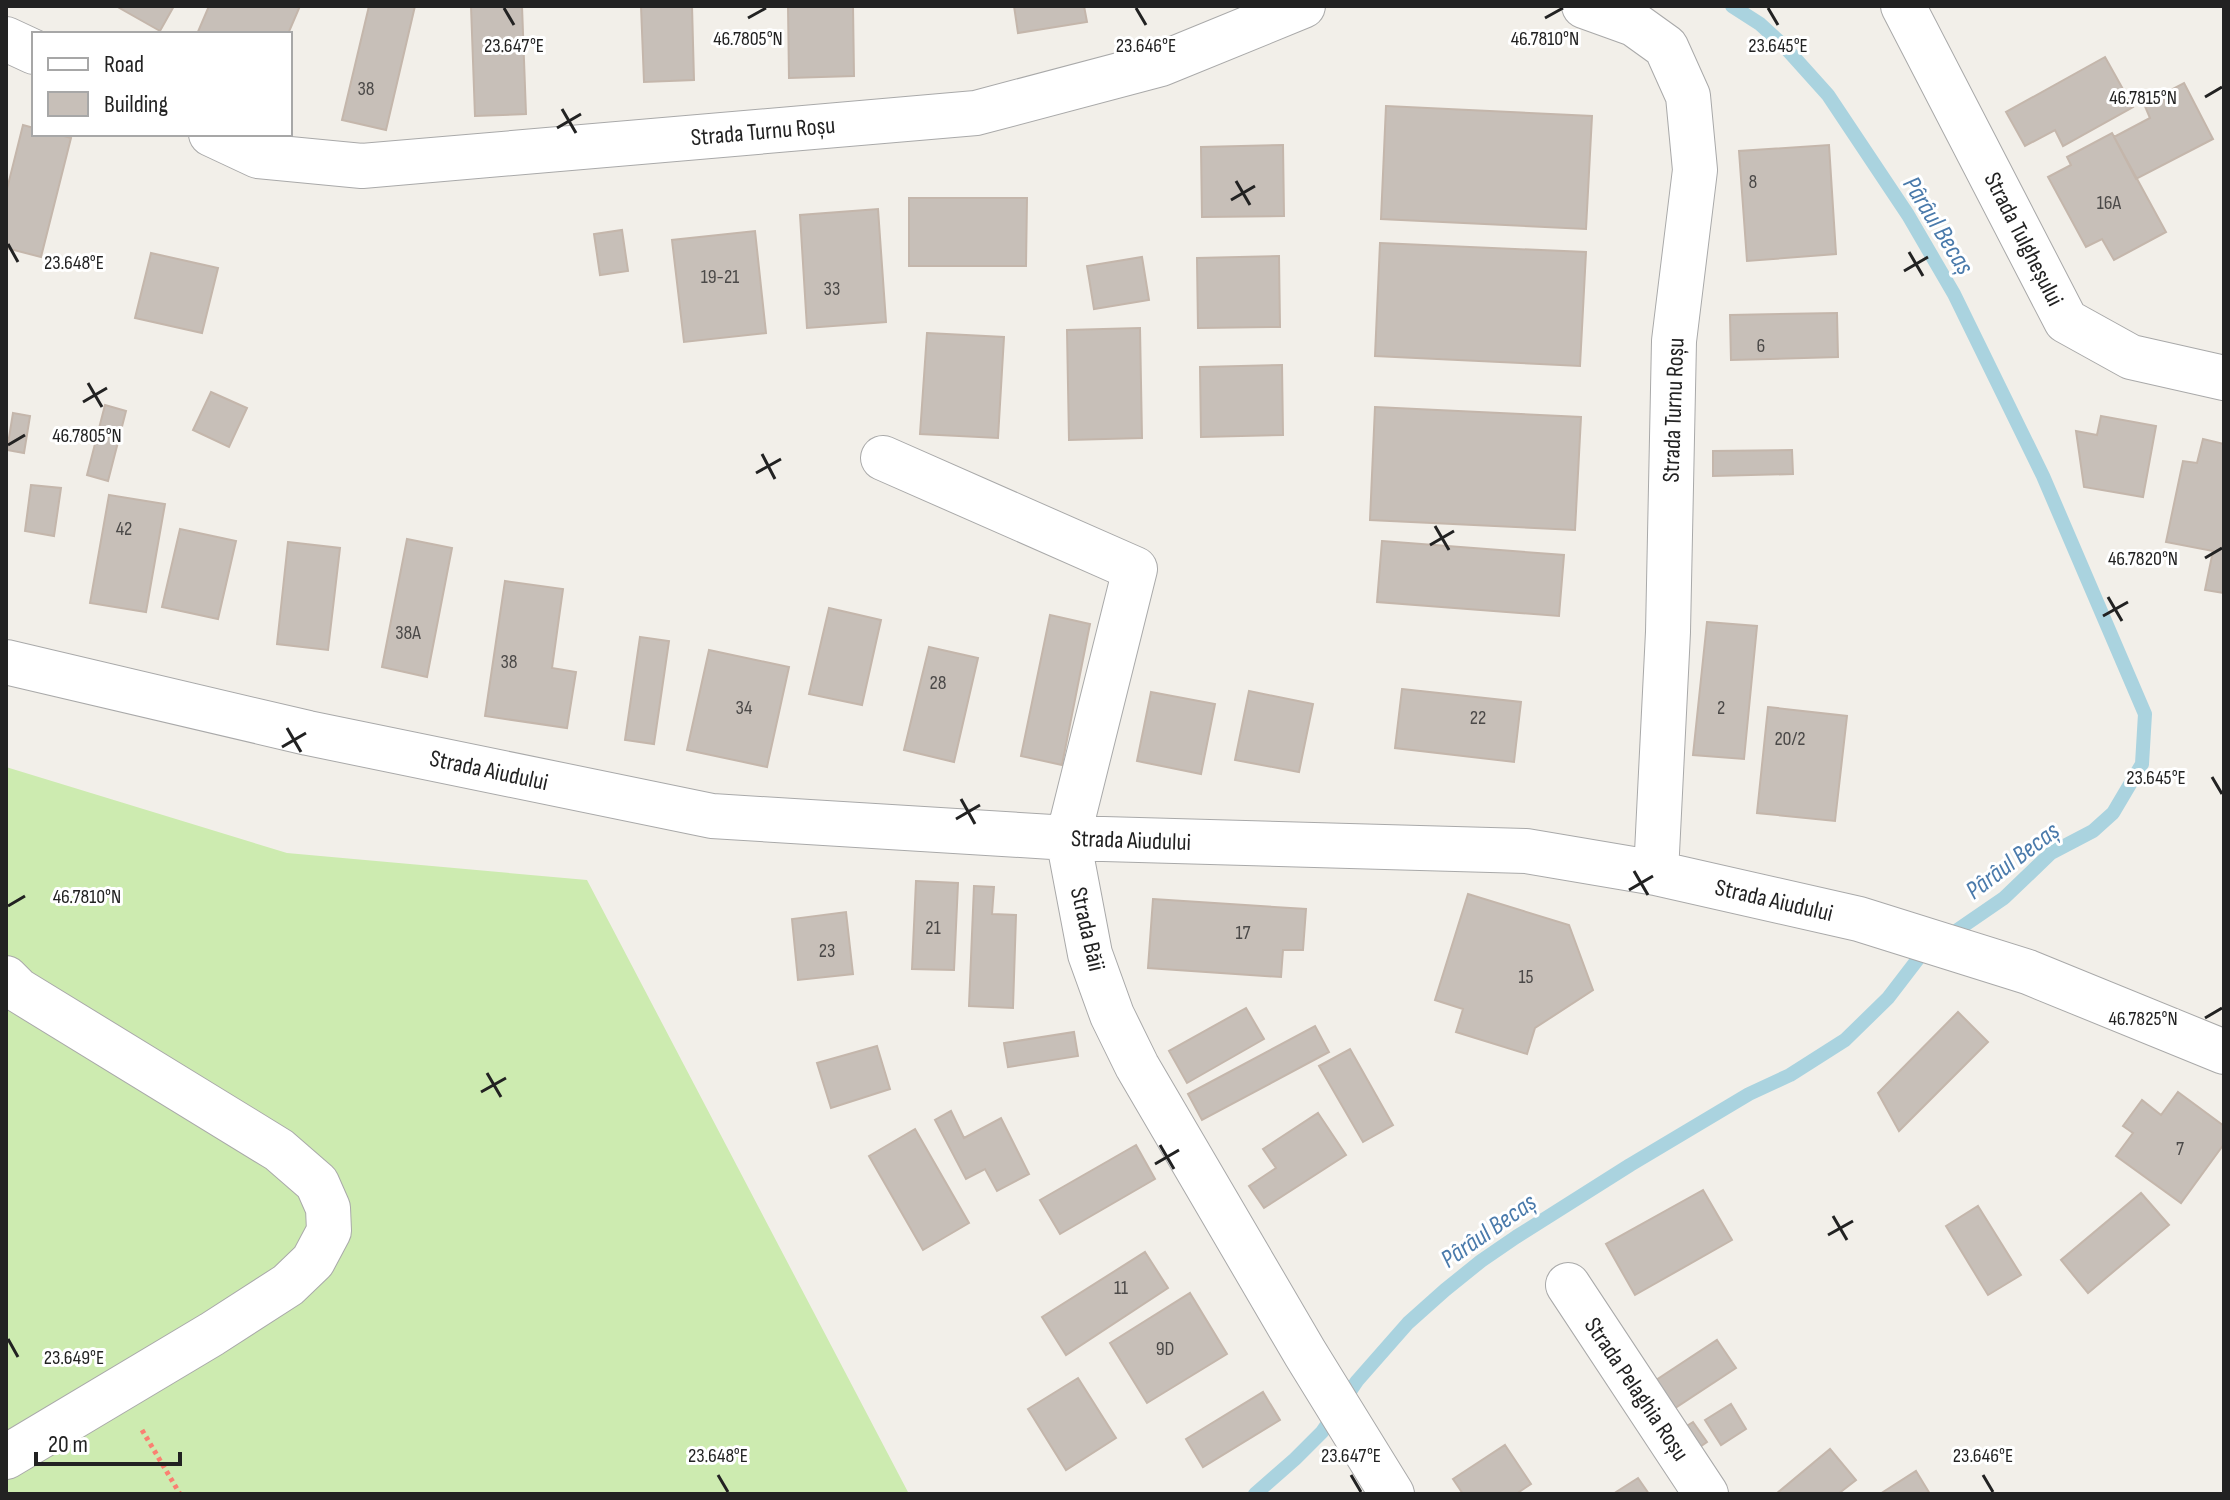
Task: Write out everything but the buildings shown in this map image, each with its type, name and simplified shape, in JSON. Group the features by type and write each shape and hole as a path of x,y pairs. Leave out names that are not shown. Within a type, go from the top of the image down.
{"street":[{"name":"Strada Turnu Roșu","path":"215,136 258,156 362,166 976,113 1161,64 1303,6"},
{"name":"Strada Turnu Roșu","path":"1584,6 1634,24 1666,47 1688,96 1694,155 1695,170 1674,341 1668,632 1656,873"},
{"name":"Strada Tulgheșului","path":"1903,6 2066,321 2131,357 2224,378"},
{"path":"6,39 32,51"},
{"name":"Strada Băii","path":"883,458 1135,569 1068,838 1090,954 1112,1015 1137,1066 1305,1353 1383,1479"},
{"name":"Strada Aiudului","path":"12,676 712,816 1068,838 1526,851 1656,873 1859,919 2028,972 2224,1052"},
{"path":"6,978 18,990 279,1150 317,1183 328,1208 329,1231 313,1261 288,1285 6,1457"},
{"name":"Strada Pelaghia Roșu","path":"1568,1285 1706,1494"}],"path":[{"path":"118,1390 180,1494"}],"green space":[{"path":"6,767 287,853 587,880 909,1494 6,1494"}],"waterway":[{"name":"Pârâul Becaș","path":"1255,1494 1322,1432 1357,1381 1408,1323 1445,1290 1516,1237 1630,1165 1749,1094 1790,1075 1845,1040 1888,998 1921,955 2004,898 2051,853 2093,831 2113,813 2142,764 2145,714 2043,476 1954,294 1908,215 1828,95 1784,46 1760,24 1732,6"}]}
